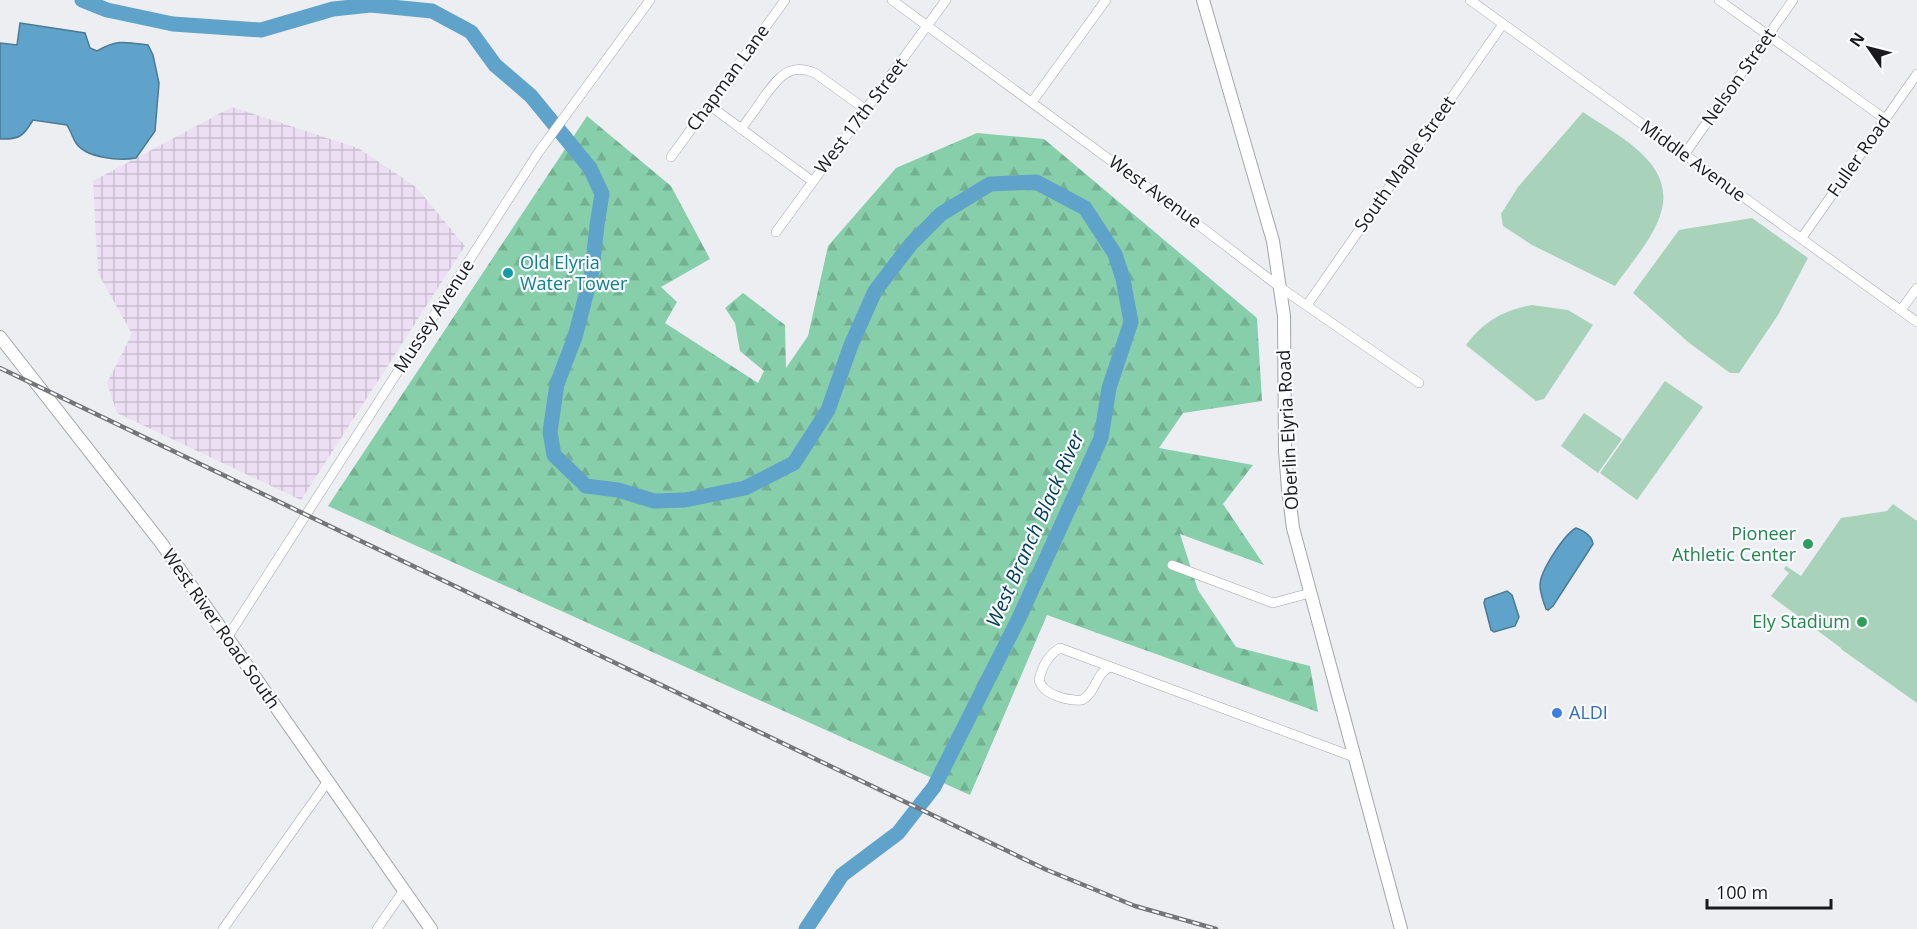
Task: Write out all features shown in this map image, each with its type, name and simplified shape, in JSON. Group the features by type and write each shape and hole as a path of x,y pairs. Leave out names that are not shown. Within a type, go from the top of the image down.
{"main road":[{"name":"Oberlin Elyria Road","path":"1203,0 1273,241 1284,316 1285,451 1293,528 1401,929"},
{"name":"West River Road South","path":"0,337 162,544 431,929"}],"street":[{"name":"Mussey Avenue","path":"227,638 545,144 650,0"},
{"name":"Chapman Lane","path":"671,157 785,0"},
{"name":"West Avenue","path":"892,0 1196,222 1281,288 1419,383"},
{"name":"West 17th Street","path":"776,232 946,0"},
{"path":"1032,102 1106,0"},
{"name":"Middle Avenue","path":"1470,0 1917,322"},
{"path":"1719,0 1885,118"},
{"name":"Nelson Street","path":"1684,155 1793,0"},
{"name":"South Maple Street","path":"1307,305 1503,24"},
{"path":"741,129 777,80 787,72 795,70 808,70 865,109"},
{"name":"Fuller Road","path":"1801,239 1917,74"},
{"path":"709,105 812,181"},
{"path":"1901,310 1917,288"},
{"path":"1172,565 1273,603 1310,593"},
{"path":"1110,667 1103,670 1086,698 1077,700 1044,690 1039,680 1047,659 1056,647 1354,757"},
{"path":"223,929 328,781"},
{"path":"377,929 405,890"}],"shaded area":[{"path":"232,107 358,148 416,187 465,246 301,500 117,413 107,383 132,334 98,273 93,181"}],"green space":[{"path":"1583,112 1630,143 1655,169 1662,184 1663,202 1658,221 1644,246 1615,286 1532,245 1503,226 1501,214 1518,187"},
{"path":"587,116 671,186 710,259 661,287 677,302 665,323 758,383 764,371 740,351 735,323 725,308 743,293 785,325 786,368 808,336 828,246 896,168 977,133 1044,139 1257,318 1262,401 1183,413 1159,448 1253,465 1223,504 1264,565 1180,534 1198,590 1236,647 1310,666 1318,712 1047,615 970,795 328,506"},
{"path":"1752,218 1808,258 1778,315 1739,373 1730,373 1688,342 1633,293 1679,230"},
{"path":"1532,305 1568,310 1593,325 1544,399 1536,401 1466,345 1494,318"},
{"path":"1665,381 1703,407 1637,500 1600,473"},
{"path":"1584,413 1622,439 1598,473 1561,446"},
{"name":"Ely Stadium","path":"1893,504 1917,521 1917,703 1771,596 1789,573 1784,569 1786,566 1801,576 1841,518 1887,511"}],"water":[{"path":"20,23 85,33 90,48 97,51 122,42 148,45 153,55 159,83 155,131 136,158 112,159 95,155 76,143 67,125 33,120 21,136 0,139 0,43 17,45"},
{"path":"1576,528 1587,534 1593,544 1553,606 1548,610 1541,594 1541,579 1554,554 1565,538"},
{"path":"1507,591 1512,595 1519,617 1515,626 1494,632 1491,630 1485,599"}],"waterway":[{"name":"West Branch Black River","path":"82,0 107,10 173,24 261,30 333,9 371,5 432,11 471,32 495,65 531,96 590,168 602,194 592,271 575,337 557,384 550,432 554,455 586,486 618,490 654,501 685,500 745,488 794,463 828,410 851,345 875,291 911,244 941,214 990,184 1036,182 1085,208 1115,254 1123,279 1131,322 1109,388 1101,438 1019,618 934,787 898,833 842,875 806,929"}],"railway":[{"path":"0,368 1047,870 1135,906 1216,929"}],"place":[{"name":"Old Elyria Water Tower","path":"508,273"},
{"name":"Pioneer Athletic Center","path":"1808,544"},
{"name":"Ely Stadium","path":"1862,622"},
{"name":"ALDI","path":"1557,713"}]}
